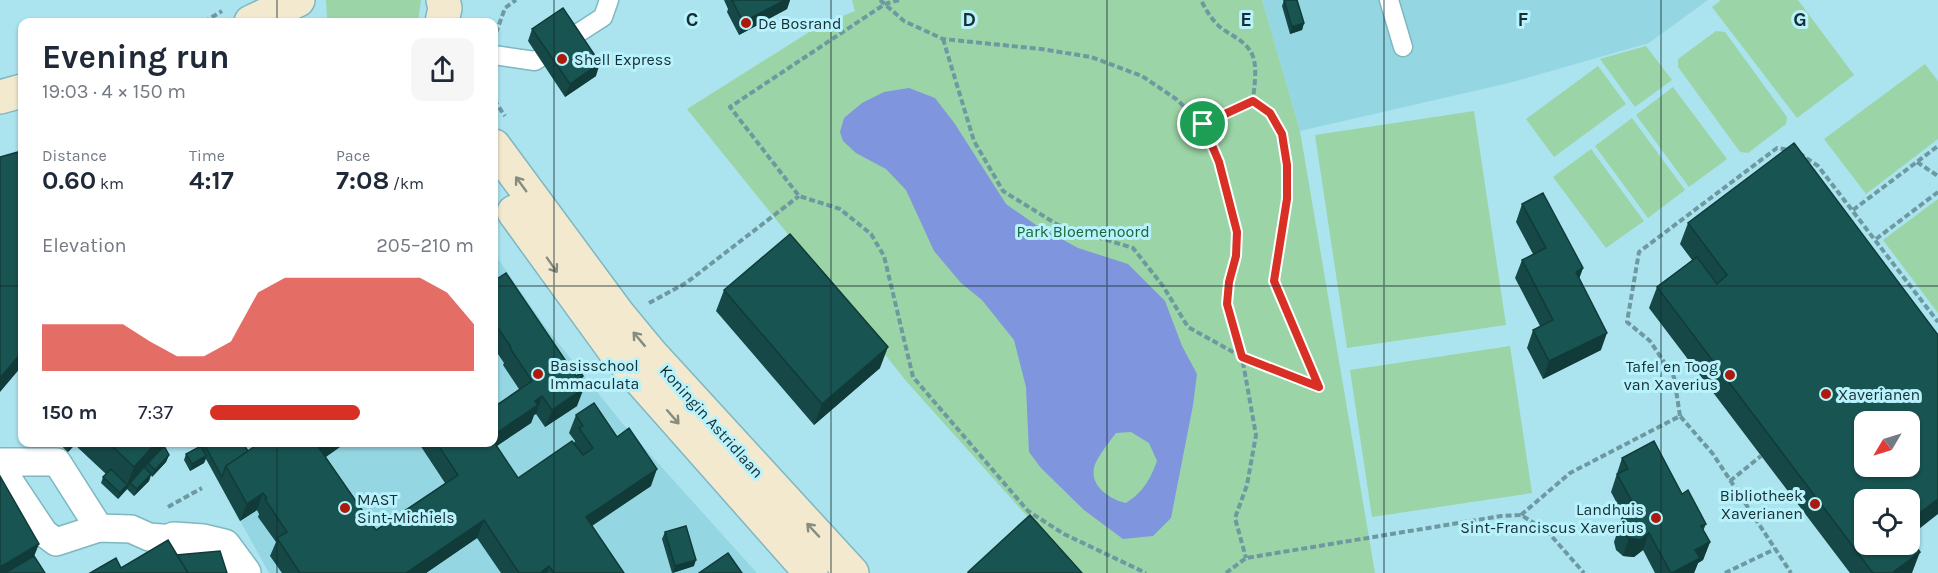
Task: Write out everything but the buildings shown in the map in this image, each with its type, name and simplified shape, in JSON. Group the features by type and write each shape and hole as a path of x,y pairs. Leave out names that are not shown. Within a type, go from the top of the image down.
{"main road":[{"path":"259,18 298,0 300,18"},
{"path":"0,97 18,92"},
{"name":"Koningin Astridlaan","path":"498,151 618,314 659,363 852,573"},
{"name":"Koningin Astridlaan","path":"498,189 580,306 615,350 811,573"}],"street":[{"path":"0,462 57,462 99,528"},
{"path":"0,467 44,533 56,542 99,528 131,529 149,537 203,541 224,546 244,573"}],"lane":[{"path":"498,56 535,61 603,17 609,0"},
{"path":"1389,0 1403,46"}],"path":[{"path":"498,25 508,2 516,0"},
{"path":"880,0 904,21 943,39 1041,49 1091,57 1142,76 1176,99 1203,124 1219,162 1237,232 1236,256 1229,282 1227,304 1242,357 1256,435 1247,485 1235,518 1246,558"},
{"path":"899,0 885,4 730,107 800,196 840,209 871,234 884,256 913,376 1028,511 1064,534 1146,573"},
{"path":"1202,0 1208,15 1221,27 1238,37 1252,55 1255,79 1253,101"},
{"path":"943,39 974,141 1003,191 1058,225 1133,248 1163,286 1188,327 1242,357 1319,387 1274,281 1287,199 1287,165 1282,134 1270,113 1253,101"},
{"path":"1203,124 1253,101"},
{"path":"1853,210 1938,146"},
{"path":"1791,573 1713,454 1680,416 1674,377 1650,341 1627,321 1639,252 1777,148 1798,152 1818,166 1938,321"},
{"path":"1917,162 1938,176"},
{"path":"1876,240 1938,192"},
{"path":"646,304 686,283 800,196"},
{"path":"1521,515 1570,473 1680,416"},
{"path":"1730,481 1761,456"},
{"path":"1226,573 1246,558 1500,516 1521,515 1547,531 1584,573"},
{"path":"1725,573 1775,549"}],"shaded area":[{"path":"1262,0 1708,0 1649,43 1509,83 1300,131"},
{"name":"Basisschool Immaculata","path":"498,259 544,325 622,423 757,573 269,573 199,447 498,447"}],"green space":[{"path":"326,0 421,0 419,18 327,17"},
{"name":"Park Bloemenoord","path":"852,0 1262,0 1300,131 1375,573 1078,573 907,382 687,109 822,24 855,11"},
{"path":"1721,0 1798,0 1854,75 1797,118 1712,7"},
{"path":"1716,31 1725,32 1787,117 1786,124 1748,153 1740,152 1678,67 1678,59"},
{"path":"1646,46 1672,80 1635,107 1600,59"},
{"path":"1925,64 1938,81 1938,139 1866,194 1824,139"},
{"path":"1598,66 1626,104 1554,157 1526,119"},
{"path":"1673,87 1727,159 1689,187 1636,115"},
{"path":"1474,111 1506,325 1347,348 1315,135"},
{"path":"1632,118 1685,190 1648,218 1595,146"},
{"path":"1591,149 1644,221 1606,248 1553,177"},
{"path":"1938,199 1938,313 1883,240"},
{"path":"1510,346 1532,493 1372,517 1350,370"}],"water":[{"path":"909,88 935,98 955,124 1006,204 1036,225 1078,248 1128,264 1165,301 1182,346 1197,374 1171,518 1153,536 1123,539 1084,510 1041,468 1029,452 1026,387 1014,340 982,300 961,283 934,251 906,190 886,169 856,153 843,141 840,132 844,118 862,103 884,92","holes":["1131,432 1149,443 1157,461 1149,480 1137,494 1126,503 1112,498 1100,489 1094,477 1096,462 1116,433"]}],"place":[{"name":"De Bosrand","path":"746,23"},
{"name":"Shell Express","path":"562,59"},
{"name":"Basisschool Immaculata","path":"538,374"},
{"name":"Tafel en Toog van Xaverius","path":"1730,375"},
{"name":"Xaverianen","path":"1826,394"},
{"name":"Bibliotheek Xaverianen","path":"1815,504"},
{"name":"MAST Sint-Michiels","path":"345,508"},
{"name":"Landhuis Sint-Franciscus Xaverius","path":"1656,518"}],"route":[{"path":"1253,101 1270,113 1282,134 1287,165 1287,199 1274,281 1319,387 1242,357 1227,304 1229,282 1236,256 1237,232 1219,162 1203,124 1253,101"}]}
